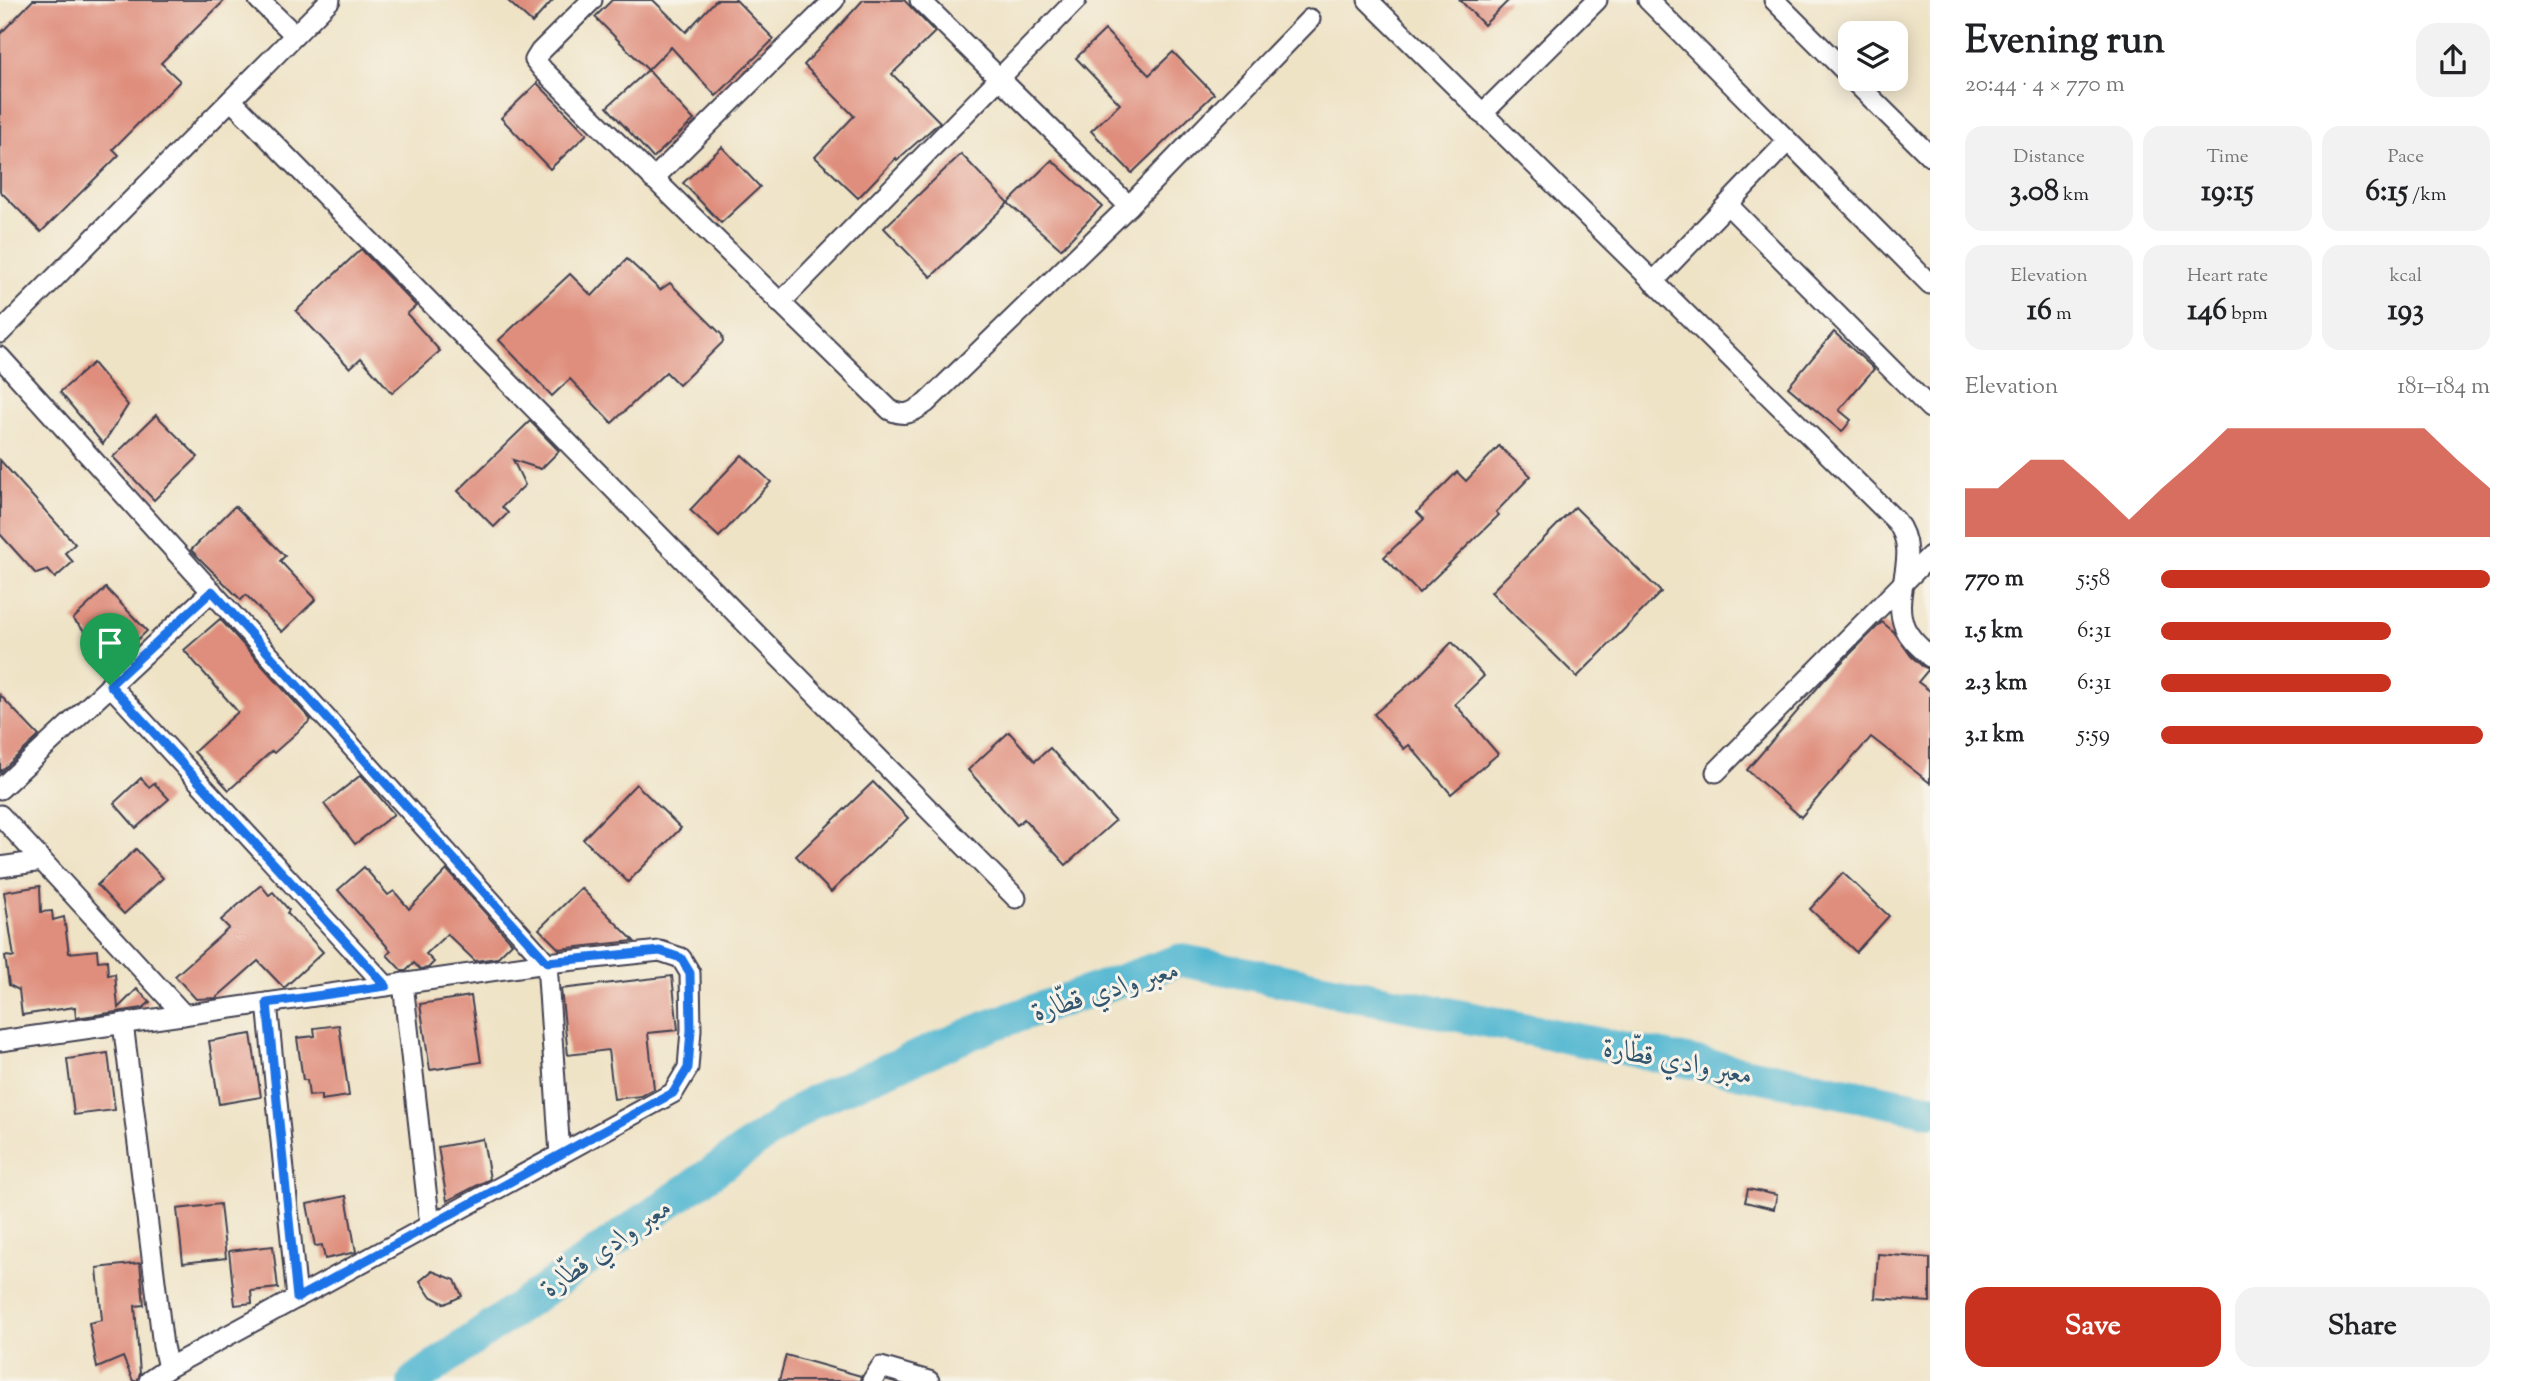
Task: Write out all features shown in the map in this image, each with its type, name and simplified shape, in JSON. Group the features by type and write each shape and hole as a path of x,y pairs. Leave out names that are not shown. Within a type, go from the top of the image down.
{"street":[{"path":"259,0 295,35"},
{"path":"0,332 330,0"},
{"path":"592,0 535,60 890,410 901,415 912,413 926,403 1129,206 1310,19"},
{"path":"653,179 834,0"},
{"path":"920,0 1129,206"},
{"path":"780,303 1076,0"},
{"path":"1368,0 1896,521 1906,537 1908,548 1902,584 1902,621 1905,630 1930,657"},
{"path":"1482,114 1597,0"},
{"path":"1648,0 1930,284"},
{"path":"1773,0 1838,65"},
{"path":"1864,91 1930,156"},
{"path":"231,100 1016,898"},
{"path":"1653,282 1788,141"},
{"path":"1728,205 1930,408"},
{"path":"0,356 547,962 560,1155"},
{"path":"1716,772 1930,556"},
{"path":"0,789 212,591"},
{"path":"110,685 395,985 429,1226"},
{"path":"0,815 184,1015"},
{"path":"0,867 42,861"},
{"path":"0,1041 547,962 660,951 681,958 690,973 691,1030 688,1068 673,1093 168,1368 149,1381"},
{"path":"267,1003 297,1298"},
{"path":"123,1023 163,1346 168,1368"},
{"path":"872,1381 881,1367 929,1381"}],"building":[{"path":"33,0 225,0 161,63 180,81 113,149 119,155 41,232 0,191 0,34"},
{"path":"507,0 553,0 532,23"},
{"path":"612,0 653,0 686,32 716,0 736,0 774,39 716,96 671,47 648,70 595,17"},
{"path":"863,0 904,0 935,32 892,74 940,122 897,160 896,158 858,198 815,157 854,116 804,65"},
{"path":"1460,0 1509,0 1484,25"},
{"path":"1105,30 1149,75 1173,52 1214,94 1132,173 1091,131 1120,104 1076,58"},
{"path":"648,70 694,120 653,158 607,107"},
{"path":"537,83 587,134 550,169 501,118"},
{"path":"722,147 760,187 721,223 683,183"},
{"path":"961,154 1008,203 931,277 884,228"},
{"path":"1052,160 1102,206 1061,249 1008,203"},
{"path":"361,249 416,306 407,314 440,351 392,393 361,358 350,368 296,311"},
{"path":"627,259 660,290 670,283 722,335 723,342 679,385 666,372 612,423 570,379 552,396 499,340 570,274 592,296"},
{"path":"1834,332 1874,369 1839,410 1851,420 1842,432 1788,387"},
{"path":"93,363 128,405 103,444 60,392"},
{"path":"156,415 198,457 154,500 113,457"},
{"path":"530,421 559,451 541,469 513,460 525,485 502,507 508,513 494,527 458,491"},
{"path":"1499,446 1531,476 1496,512 1499,515 1419,593 1384,557 1424,519 1417,512 1457,472 1466,481"},
{"path":"742,455 771,482 719,537 690,510"},
{"path":"0,460 75,544 65,553 73,562 55,578 48,570 36,574 0,534"},
{"path":"235,506 285,556 280,561 316,599 282,632 246,595 241,600 191,550"},
{"path":"1575,507 1661,592 1577,677 1491,592"},
{"path":"106,588 147,631 114,662 73,619"},
{"path":"220,619 311,720 229,790 194,752 238,712 184,650"},
{"path":"1882,622 1894,632 1911,656 1929,669 1918,682 1930,691 1930,783 1871,737 1801,817 1747,770 1825,679"},
{"path":"1452,642 1484,676 1455,704 1498,754 1451,794 1409,745 1404,749 1374,714 1420,675"},
{"path":"0,695 39,736 0,772"},
{"path":"1009,732 1035,761 1050,748 1115,821 1066,865 1024,819 1017,825 968,770"},
{"path":"361,775 394,814 355,844 324,804"},
{"path":"141,778 149,787 154,783 169,799 136,828 114,803"},
{"path":"873,782 908,818 831,892 796,856"},
{"path":"636,784 681,828 628,882 583,839"},
{"path":"136,849 163,878 124,914 97,885"},
{"path":"364,867 388,895 394,891 409,909 447,870 512,943 497,958 475,961 447,934 426,954 434,962 428,968 420,969 414,963 406,971 402,971 387,955 391,951 338,890"},
{"path":"1843,873 1889,916 1856,952 1810,909"},
{"path":"261,885 269,895 273,892 289,910 287,913 323,952 284,988 258,961 216,998 196,999 175,976 229,928 221,920"},
{"path":"40,886 41,912 52,911 53,920 64,917 69,953 97,950 98,961 107,960 108,975 115,974 118,1008 137,989 150,1002 143,1008 76,1018 75,1007 22,1015 19,990 9,985 5,956 14,957 4,892"},
{"path":"581,888 634,941 559,949 539,929"},
{"path":"672,976 678,1030 648,1033 654,1089 641,1096 614,1099 608,1050 568,1055 561,989"},
{"path":"471,996 481,1062 430,1070 420,1004"},
{"path":"339,1025 349,1096 321,1100 321,1095 309,1096 307,1080 303,1080 297,1038 315,1036 314,1028"},
{"path":"251,1034 261,1097 219,1104 209,1041"},
{"path":"108,1053 115,1110 74,1115 67,1059"},
{"path":"483,1139 490,1179 447,1201 438,1147"},
{"path":"1748,1189 1777,1195 1774,1209 1745,1202"},
{"path":"346,1196 356,1252 325,1259 322,1245 315,1246 307,1204"},
{"path":"220,1204 226,1258 183,1263 177,1209"},
{"path":"273,1246 278,1288 251,1291 252,1303 235,1305 229,1251"},
{"path":"1878,1254 1930,1258 1930,1302 1875,1298"},
{"path":"140,1263 144,1305 135,1306 140,1374 137,1381 133,1381 123,1357 97,1368 89,1323 102,1320 97,1268"},
{"path":"432,1271 455,1280 462,1296 445,1304 430,1296 420,1281"},
{"path":"786,1355 861,1376 860,1381 779,1381"}],"waterway":[{"name":"معبر وادي قطّارة","path":"414,1381 814,1101 989,1026 1180,960 1930,1110"}],"route":[{"path":"212,591 547,962 660,951 681,958 690,973 691,1030 688,1068 673,1093 297,1298 267,1003 386,986 110,685 212,591"}]}
